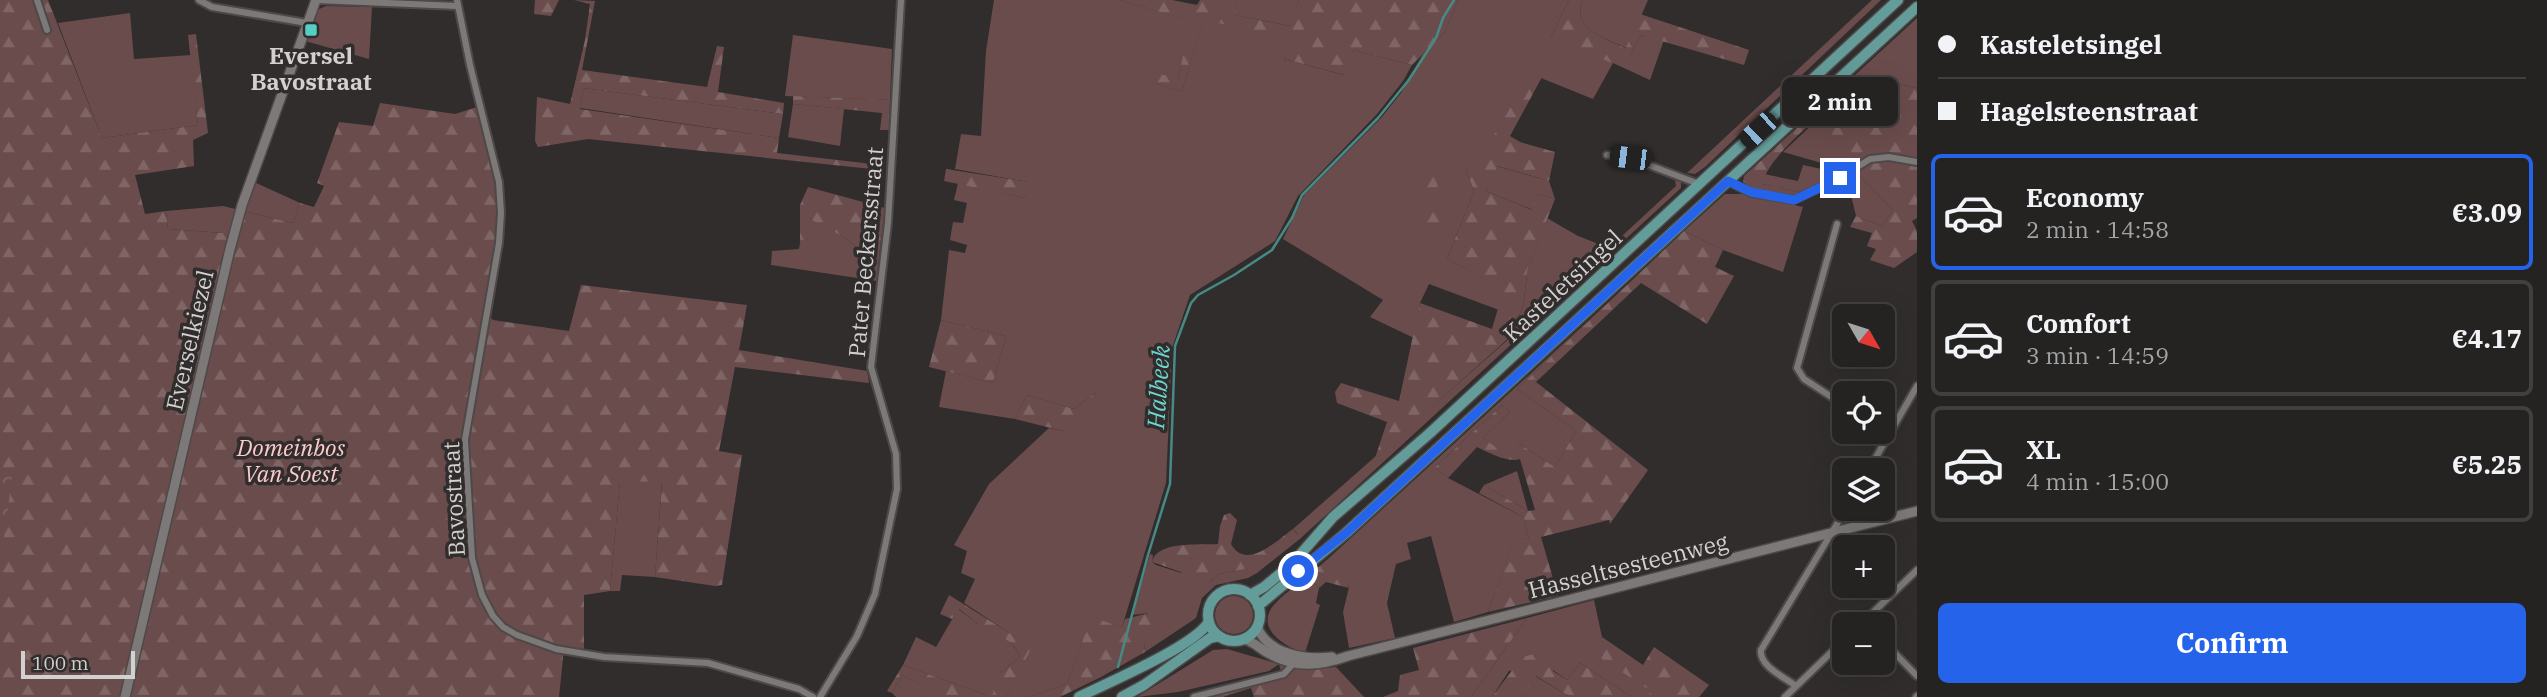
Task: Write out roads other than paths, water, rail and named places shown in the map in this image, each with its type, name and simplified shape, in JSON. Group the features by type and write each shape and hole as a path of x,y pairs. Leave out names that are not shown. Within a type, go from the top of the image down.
{"main road":[{"name":"Kasteletsingel","path":"1250,595 1292,564 1333,517 1430,433 1898,0"},
{"name":"Kasteletsingel","path":"1258,606 1346,533 1917,7"},
{"path":"1122,697 1144,685 1198,635 1209,622 1210,606 1220,594 1235,589 1250,595 1258,606 1257,627 1244,639"},
{"path":"1079,697 1219,636 1209,622"},
{"name":"Hasseltsesteenweg","path":"1219,636 1236,641 1244,639"}],"street":[{"path":"37,0 47,30"},
{"path":"199,0 212,7 307,23"},
{"name":"Everselkiezel","path":"125,697 230,249 246,195 316,0"},
{"name":"Bavostraat","path":"316,0 457,3 499,182 501,213 499,243 465,440 472,558 486,606 503,627 556,649 604,657 708,663 799,689 813,697"},
{"name":"Pater Beckersstraat","path":"820,697 857,635 876,594 897,489 896,454 871,367 888,223 901,0"},
{"path":"1607,155 1630,158 1699,184"},
{"path":"1728,181 1751,192 1794,200 1840,178 1870,159 1889,157 1917,162"},
{"path":"1832,397 1804,379 1797,368 1837,224"},
{"path":"1895,419 1917,386"},
{"name":"Hasseltsesteenweg","path":"1244,639 1268,654 1294,663 1326,664 1348,656 1917,511"},
{"path":"1796,686 1764,662 1761,650 1839,521"},
{"path":"1875,612 1917,570"},
{"name":"Hasseltsesteenweg","path":"1257,627 1267,641 1294,656 1348,656"},
{"path":"1785,697 1832,652"},
{"path":"1895,653 1917,676"},
{"name":"Hasseltsesteenweg","path":"1194,697 1284,674 1294,663"}],"waterway":[{"name":"Halbeek","path":"1118,667 1170,484 1175,346 1191,303 1198,295 1272,250 1292,218 1302,195 1378,118 1408,81 1436,38 1443,18 1454,0"}],"place":[{"name":"Eversel Bavostraat","path":"311,30"}],"park label":[{"name":"Domeinbos Van Soest","path":"291,460"}]}
